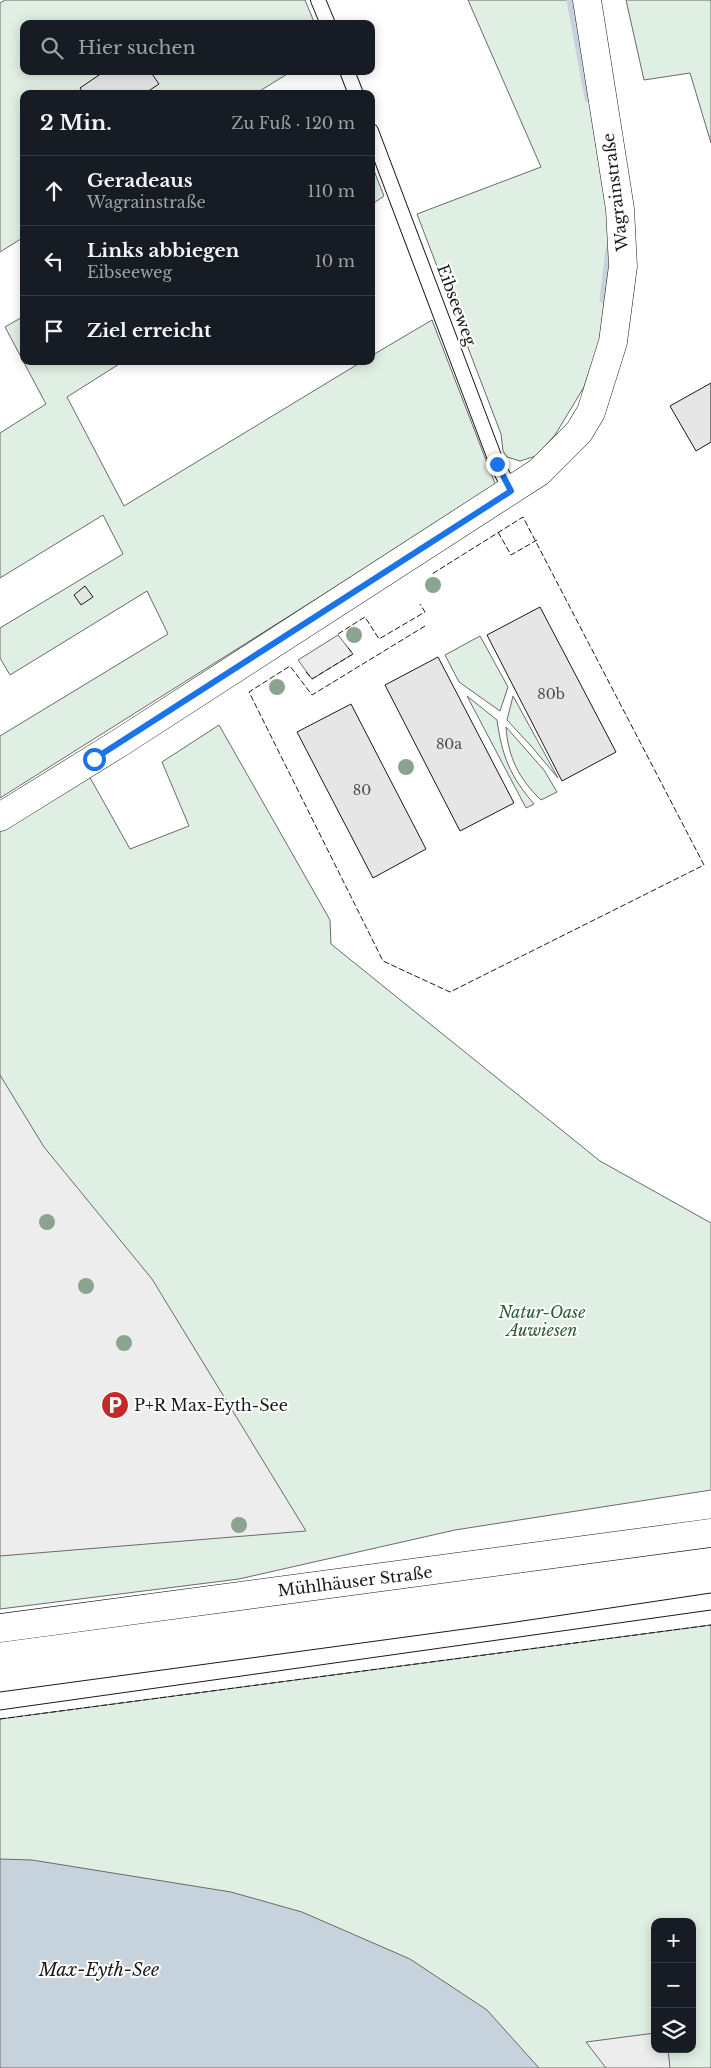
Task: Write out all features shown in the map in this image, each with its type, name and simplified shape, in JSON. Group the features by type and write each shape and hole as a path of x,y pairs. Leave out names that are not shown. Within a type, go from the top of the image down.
{"street":[{"name":"Wagrainstraße","path":"0,817 511,491 539,472 579,432 591,412 613,342 623,266 620,209 587,0"},
{"name":"Mühlhäuser Straße","path":"0,1628 711,1533"}],"lane":[{"path":"318,0 326,20"},
{"path":"349,75 354,90"},
{"name":"Eibseeweg","path":"375,143 497,464 511,491"}],"green space":[{"path":"5,0 305,0 313,20 20,20 20,75 286,75 261,90 20,90 20,240 0,252 0,3"},
{"path":"468,0 576,0 615,268 602,334 584,387 555,435 536,456 520,461 507,457 503,451 501,434 417,214 541,167"},
{"path":"626,0 711,0 711,143 690,73 644,80"},
{"path":"375,173 384,196 375,202"},
{"path":"20,318 20,355 5,327"},
{"path":"432,320 496,486 0,798 0,736 168,634 147,591 10,675 0,658 0,628 123,554 103,515 0,578 0,433 46,404 25,365 118,365 67,397 124,506 356,365 375,365 375,354"},
{"path":"480,636 508,687 500,711 459,682 445,655"},
{"path":"467,696 497,720 508,765 534,804 526,808"},
{"path":"513,696 558,778 507,720"},
{"name":"Natur-Oase Auwiesen","path":"219,725 330,920 331,944 600,1161 711,1223 711,1490 455,1530 239,1579 0,1609 0,831 88,774 130,849 189,826 162,762"},
{"path":"506,727 544,770 557,792 541,800 533,792 521,776 512,758"},
{"path":"711,1625 711,2068 0,2068 0,1719"}],"shaded area":[{"path":"338,635 353,654 312,679 298,660"},
{"name":"P+R Max-Eyth-See","path":"0,1075 44,1147 152,1279 306,1531 0,1556"},
{"path":"651,2034 651,2053 668,2053 670,2068 606,2068 586,2042"}],"water":[{"name":"Max-Eyth-See","path":"0,1859 32,1860 231,1892 302,1912 410,1959 487,2010 539,2068 0,2068"}],"building":[{"path":"99,75 153,75 159,84 150,90 81,90 80,88"},
{"path":"711,383 711,442 696,451 670,406"},
{"path":"85,586 93,597 81,605 74,595"},
{"path":"540,607 616,752 562,781 487,635"},
{"path":"438,657 514,803 460,831 385,685"},
{"path":"351,704 426,849 373,878 297,732"}],"waterway":[{"path":"571,0 589,98"},
{"path":"604,299 610,250"}],"tram line":[{"path":"0,1692 509,1623 711,1593"},
{"path":"0,1710 711,1610"}],"fence":[{"path":"425,626 312,695 290,666 249,692 383,961 450,992 704,865 523,517 432,574"},
{"path":"498,532 511,555 537,540"},
{"path":"338,634 365,617 379,639 425,612 420,604"},
{"path":"306,672 312,679 353,654 346,645"},
{"path":"0,1719 711,1625"}],"place":[{"name":"P+R Max-Eyth-See","path":"115,1405"}],"route":[{"path":"94,759 511,491 497,464"}]}
